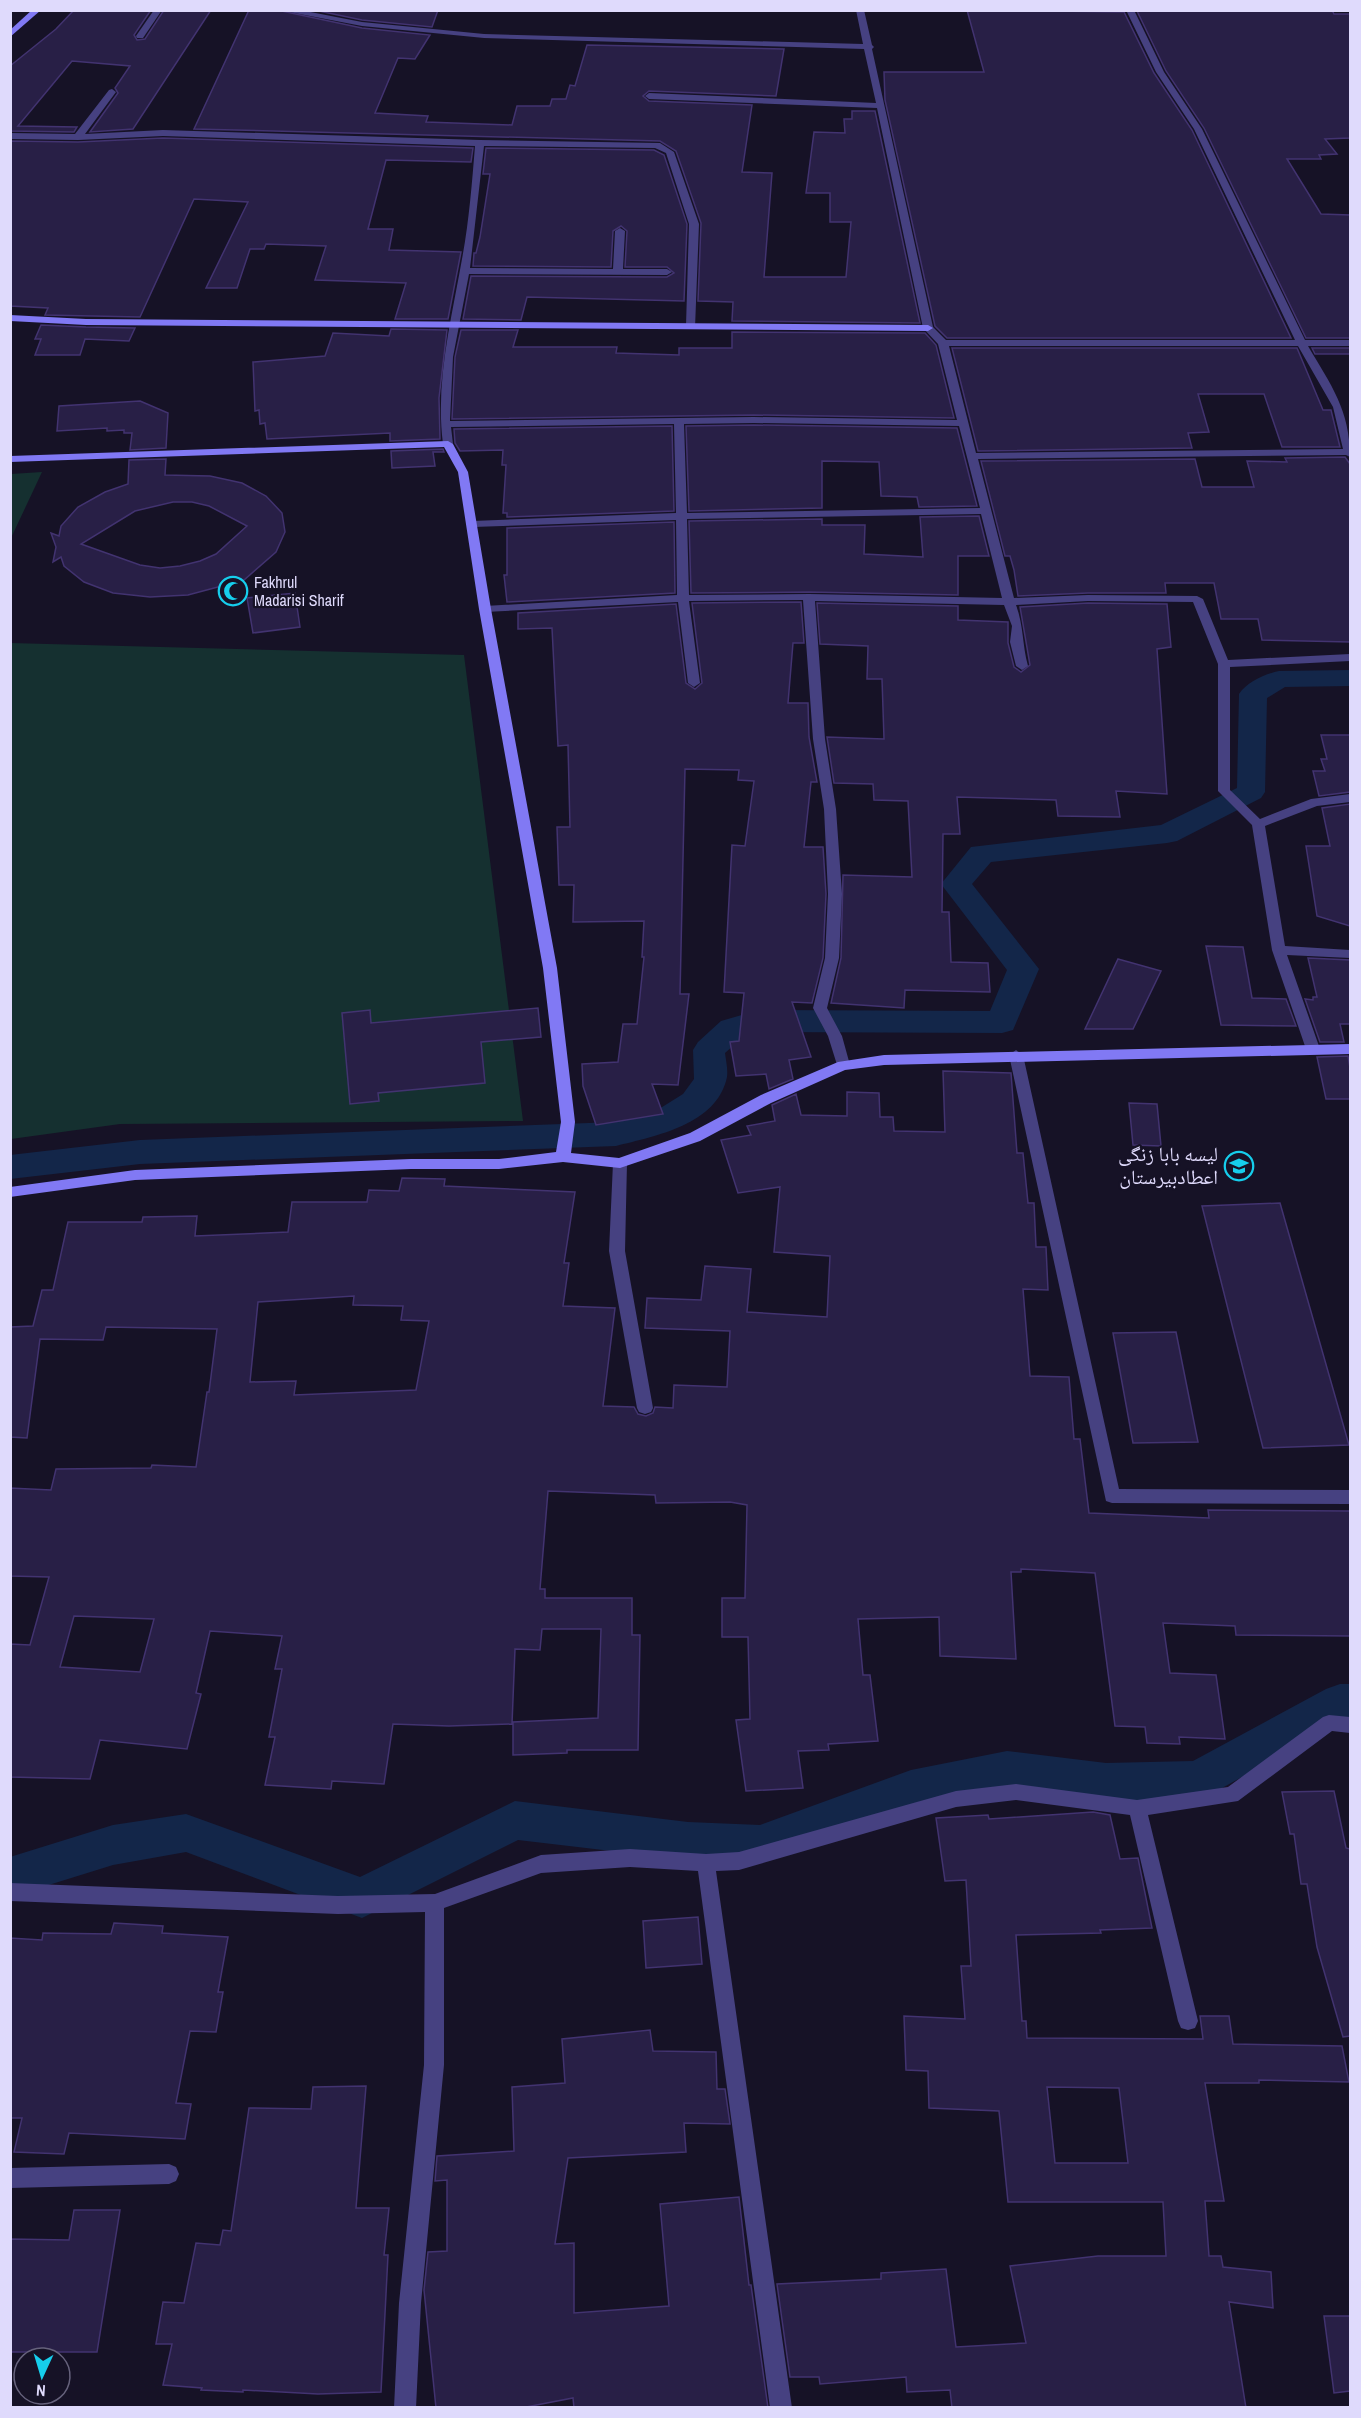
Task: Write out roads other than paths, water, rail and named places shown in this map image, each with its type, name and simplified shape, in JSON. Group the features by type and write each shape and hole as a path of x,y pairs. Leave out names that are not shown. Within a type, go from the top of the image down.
{"main road":[{"path":"10,35 37,10"},
{"path":"10,318 86,322 928,328"},
{"path":"10,459 448,444 463,472 485,609 550,968 568,1122 563,1157"},
{"path":"10,1192 135,1174 411,1164 499,1164 563,1157 620,1163 695,1137 766,1099 843,1065 884,1060 1350,1048"}],"street":[{"path":"140,36 158,10"},
{"path":"283,10 362,24 484,36 870,47"},
{"path":"860,10 870,47 928,328 943,343 1009,602 1018,626 1016,642 1022,666"},
{"path":"972,456 1350,452 1338,407 1301,343 1198,129 1160,72 1130,10"},
{"path":"78,137 112,92"},
{"path":"649,96 881,106"},
{"path":"10,136 78,137 163,133 480,143 657,145 670,152 693,224 691,326"},
{"path":"448,444 444,424 453,325 473,223 480,143"},
{"path":"618,272 620,231"},
{"path":"465,271 667,272"},
{"path":"943,343 1350,343"},
{"path":"444,424 679,421 963,423"},
{"path":"679,421 683,516 683,598 694,683"},
{"path":"473,524 683,516 986,512"},
{"path":"809,597 819,740 830,809 835,894 832,958 820,1008 835,1036 843,1065"},
{"path":"485,609 683,598 809,597 1009,602 1088,598 1197,599 1224,664 1224,791 1258,824 1279,950 1313,1049"},
{"path":"1224,664 1350,657"},
{"path":"1258,824 1315,802 1350,798"},
{"path":"1279,950 1350,954"},
{"path":"1016,1055 1112,1496 1350,1497"},
{"path":"620,1163 617,1251 645,1408"},
{"path":"10,1892 338,1905 435,1903 541,1864 630,1858 705,1863 739,1861 956,1799 1016,1792 1137,1808 1232,1795 1329,1723 1350,1725"},
{"path":"1137,1808 1188,2021"},
{"path":"705,1863 781,2408"},
{"path":"405,2408 410,2303 434,2065 435,1903"},
{"path":"10,2178 169,2174"}],"waterway":[{"path":"10,1167 140,1152 616,1134 657,1123 684,1111 704,1092 710,1079 709,1050 732,1029 759,1021 1002,1022 1023,969 956,884 982,854 1167,834 1251,792 1253,694 1279,679 1350,678"},
{"path":"10,1877 113,1845 186,1833 362,1898 515,1820 688,1841 760,1844 911,1789 1007,1770 1106,1782 1198,1780 1340,1702 1350,1702"}],"place":[{"name":"Fakhrul Madarisi Sharif","path":"233,591"},
{"name":"لیسه بابا زنگی اعطادبیرستان","path":"1239,1166"}]}
